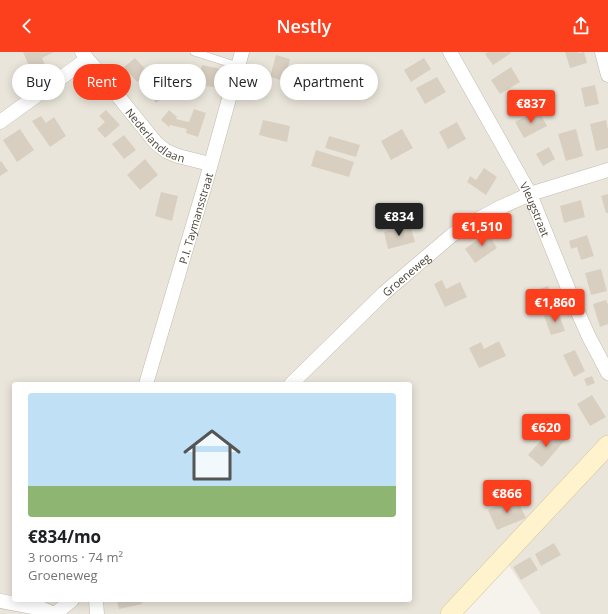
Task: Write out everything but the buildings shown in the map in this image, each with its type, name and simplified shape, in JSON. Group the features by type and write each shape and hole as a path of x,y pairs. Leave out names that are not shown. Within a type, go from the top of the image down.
{"street":[{"name":"P.I. Taymansstraat","path":"239,64 242,52"},
{"name":"Vleugstraat","path":"450,52 530,194 576,308 608,373"},
{"path":"602,52 608,75"},
{"path":"0,122 84,56"},
{"name":"Nederlandlaan","path":"84,56 98,70 156,143 166,151 178,156 210,164"},
{"name":"P.I. Taymansstraat","path":"147,382 228,100"},
{"name":"Groeneweg","path":"293,382 384,293 452,235 499,208 530,194 608,170"},
{"path":"450,614 608,445"},
{"path":"0,601 43,609 54,614 69,602"},
{"path":"96,602 97,614"}],"lane":[{"path":"194,52 232,64"}],"shaded area":[{"path":"0,52 608,52 608,614 541,614 500,552 442,614 0,614"}]}
